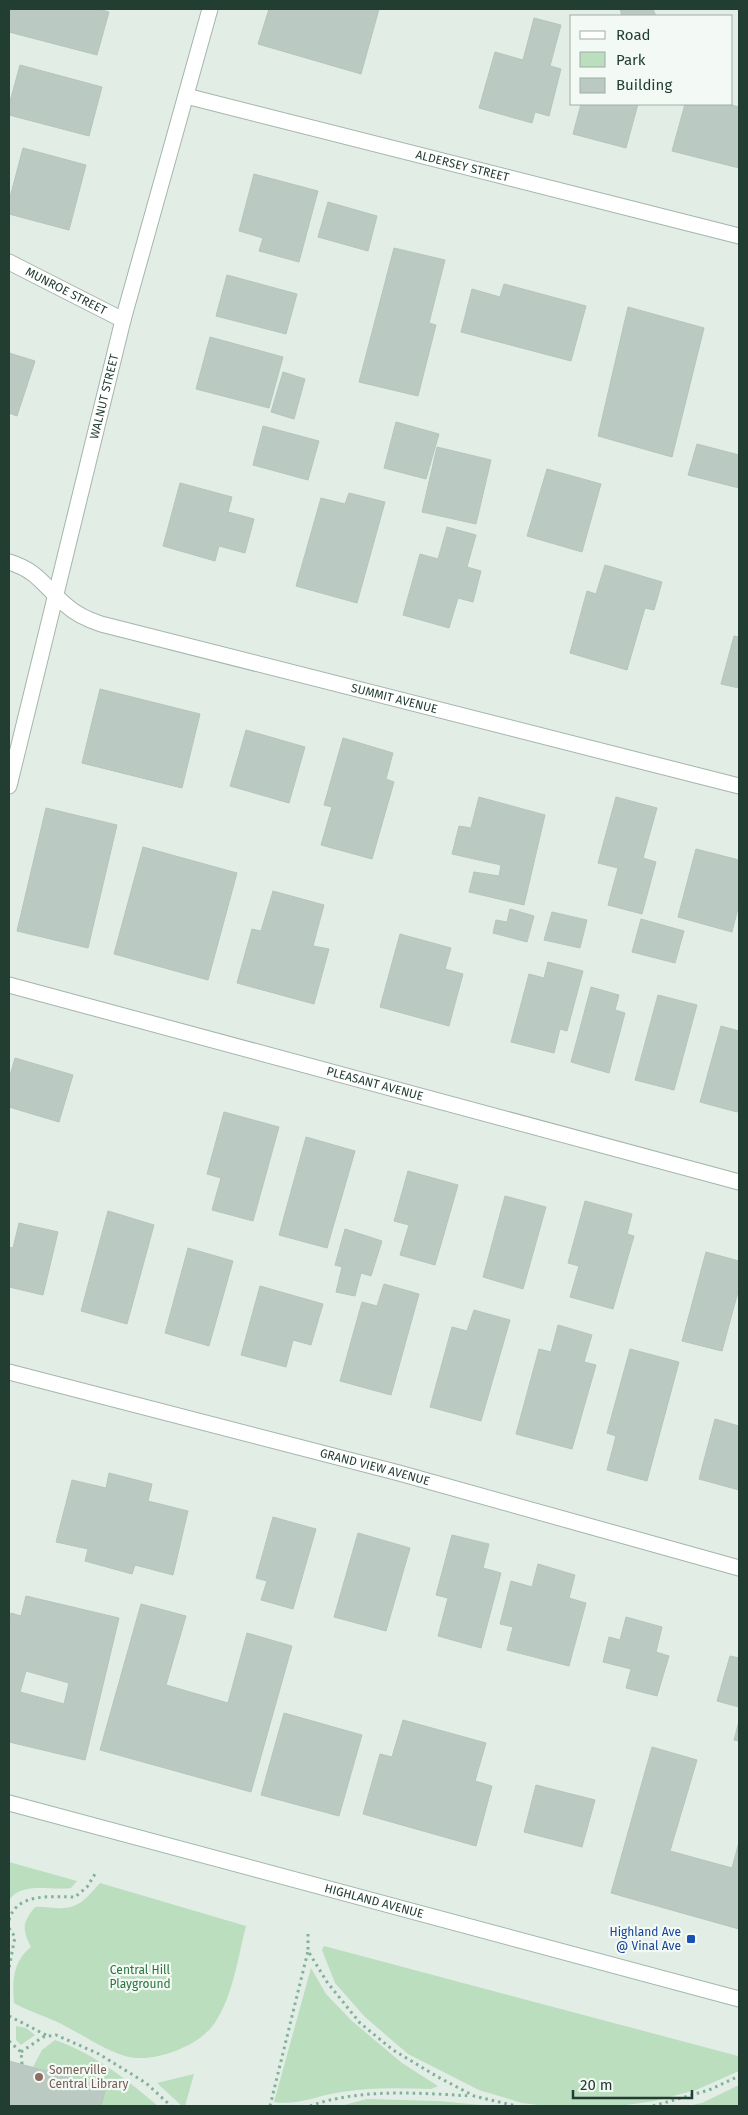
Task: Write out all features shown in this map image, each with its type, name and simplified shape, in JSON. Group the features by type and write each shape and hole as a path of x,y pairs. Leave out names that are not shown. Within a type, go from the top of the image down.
{"street":[{"name":"WALNUT STREET","path":"9,786 123,320 210,9"},
{"name":"ALDERSEY STREET","path":"186,96 739,236"},
{"name":"MUNROE STREET","path":"9,262 123,320"},
{"name":"SUMMIT AVENUE","path":"9,562 38,576 56,596 77,614 117,629 739,786"},
{"name":"PLEASANT AVENUE","path":"9,985 739,1182"},
{"name":"GRAND VIEW AVENUE","path":"9,1372 399,1474 739,1568"},
{"name":"HIGHLAND AVENUE","path":"9,1803 739,1999"}],"path":[{"path":"9,1920 11,1912 20,1904 34,1897 75,1897 87,1887 94,1874"},
{"path":"9,1928 15,1937 9,1968"},
{"path":"270,2106 308,1952 308,1934"},
{"path":"308,1952 327,1982 360,2023 393,2050 474,2096"},
{"path":"9,2016 48,2036"},
{"path":"21,2052 43,2037 56,2035 99,2054 146,2083 171,2106"},
{"path":"9,2041 21,2052 22,2064"},
{"path":"653,2106 709,2090 739,2076"},
{"path":"310,2106 369,2095 432,2094 474,2096 516,2106"}],"green space":[{"path":"9,1862 77,1881 71,1888 29,1889 15,1894 9,1900"},
{"name":"Central Hill Playground","path":"100,1883 246,1926 226,2002 214,2024 197,2040 174,2052 148,2058 125,2056 14,2003 13,1987 17,1965 31,1947 26,1935 25,1926 28,1917 35,1907 60,1908 74,1906 84,1900"},
{"path":"324,1946 738,2056 739,2071 696,2090 654,2101 620,2106 547,2106 522,2103 479,2090 408,2054 365,2017 335,1983 322,1950"},
{"path":"311,1968 326,1994 352,2021 402,2063 438,2086 431,2089 364,2089 333,2093 291,2103 274,2102"},
{"path":"16,2026 26,2028 35,2035 21,2045 16,2040"},
{"path":"55,2040 97,2060 158,2106 101,2106 106,2087 33,2067 42,2050"},
{"path":"194,2074 185,2106 182,2106 157,2083"},
{"path":"739,2085 739,2106 688,2106 702,2103"},
{"path":"367,2099 438,2101 492,2106 340,2106"}],"building":[{"path":"9,9 99,9 109,12 97,55 9,32"},
{"path":"269,9 379,9 361,74 258,44"},
{"path":"620,9 653,9 656,15 622,15"},
{"path":"534,18 561,25 550,66 561,69 549,116 535,112 532,123 479,108 495,52 523,60"},
{"path":"20,65 102,87 89,136 9,115 9,105"},
{"path":"581,105 638,105 626,148 573,134"},
{"path":"685,105 732,105 739,107 739,168 672,151"},
{"path":"23,148 86,165 69,230 9,214 9,201"},
{"path":"254,174 318,191 299,262 259,251 263,238 239,231"},
{"path":"328,202 377,216 368,251 318,237"},
{"path":"394,248 445,260 429,323 436,325 418,396 359,382"},
{"path":"227,275 297,294 286,334 216,316"},
{"path":"504,284 586,306 571,361 461,332 472,289 500,297"},
{"path":"628,307 704,328 672,457 598,436"},
{"path":"210,337 283,357 269,408 196,389"},
{"path":"9,353 35,361 17,416 9,413"},
{"path":"283,372 305,379 294,419 271,412"},
{"path":"396,422 439,434 426,479 384,468"},
{"path":"263,426 319,441 308,480 253,465"},
{"path":"697,444 739,455 739,488 688,475"},
{"path":"437,447 491,460 476,524 422,512"},
{"path":"547,469 601,484 582,552 527,536"},
{"path":"180,483 232,497 228,512 254,519 245,553 219,546 215,561 163,546"},
{"path":"349,493 385,502 357,603 296,586 321,498 345,504"},
{"path":"447,527 476,535 467,567 481,571 473,602 458,598 449,628 403,615 420,554 438,559"},
{"path":"605,565 662,582 654,610 645,608 627,670 570,653 587,591 596,594"},
{"path":"734,636 739,637 739,688 721,684"},
{"path":"100,689 200,714 182,788 82,763"},
{"path":"246,730 305,747 289,803 230,786"},
{"path":"343,738 393,753 386,779 394,782 372,859 321,845 332,807 324,805"},
{"path":"479,797 545,815 524,905 469,892 474,872 499,876 501,865 452,854 459,826 471,828"},
{"path":"616,797 657,808 643,858 656,862 642,914 608,905 618,868 598,863"},
{"path":"46,808 117,825 88,948 17,931"},
{"path":"143,847 237,873 208,980 114,954"},
{"path":"696,849 739,860 739,904 732,932 678,917"},
{"path":"273,891 324,905 313,946 329,949 314,1004 237,983 252,929 261,931"},
{"path":"510,909 534,916 527,942 493,933 496,920 507,922"},
{"path":"552,912 587,920 580,948 544,940"},
{"path":"641,919 684,931 675,963 632,952"},
{"path":"400,934 451,948 445,969 463,974 449,1026 380,1007"},
{"path":"548,962 583,971 567,1031 560,1029 554,1053 511,1042 529,974 544,978"},
{"path":"591,987 619,995 615,1010 625,1013 609,1073 571,1062"},
{"path":"658,995 697,1005 674,1090 635,1080"},
{"path":"721,1026 739,1031 739,1104 737,1112 700,1102"},
{"path":"15,1058 73,1075 59,1122 9,1107 9,1079"},
{"path":"224,1112 279,1127 253,1221 212,1210 221,1178 207,1174"},
{"path":"306,1137 355,1151 327,1248 279,1235"},
{"path":"408,1171 458,1185 435,1265 400,1255 409,1225 394,1221"},
{"path":"505,1196 546,1207 523,1289 483,1277"},
{"path":"585,1201 632,1214 627,1234 634,1236 613,1309 570,1297 579,1266 568,1263"},
{"path":"108,1211 154,1225 127,1324 81,1311"},
{"path":"19,1223 58,1232 43,1295 9,1287 9,1247 13,1248"},
{"path":"345,1229 382,1241 371,1276 361,1273 355,1296 336,1292 342,1267 335,1265"},
{"path":"188,1248 233,1261 209,1346 165,1333"},
{"path":"706,1252 739,1261 739,1288 722,1351 682,1341"},
{"path":"384,1284 419,1294 391,1395 340,1381 362,1302 377,1306"},
{"path":"260,1286 323,1304 311,1345 293,1340 286,1367 241,1355"},
{"path":"474,1310 510,1320 481,1421 430,1407 452,1327 467,1331"},
{"path":"558,1325 592,1335 584,1362 596,1365 572,1449 516,1434 539,1349 551,1352"},
{"path":"630,1349 679,1362 647,1481 607,1470 616,1436 607,1433"},
{"path":"715,1419 739,1426 739,1490 699,1479"},
{"path":"109,1473 152,1484 148,1501 188,1511 173,1575 135,1565 132,1574 85,1561 88,1549 56,1542 72,1480 106,1488"},
{"path":"273,1517 316,1529 293,1609 261,1600 267,1581 256,1578"},
{"path":"358,1533 410,1548 386,1631 334,1617"},
{"path":"452,1535 489,1544 483,1568 501,1573 481,1648 438,1636 448,1598 436,1595"},
{"path":"538,1564 575,1575 569,1598 586,1603 569,1666 507,1650 513,1627 500,1624 511,1581 532,1587"},
{"path":"26,1596 119,1618 85,1760 9,1742 9,1621 11,1613 21,1616","holes":["26,1671 69,1683 64,1704 20,1692"]},
{"path":"141,1604 186,1616 166,1685 228,1703 247,1633 292,1646 251,1792 100,1750"},
{"path":"626,1617 662,1627 656,1652 669,1656 657,1696 626,1688 631,1669 603,1662 609,1637 620,1640"},
{"path":"730,1656 739,1658 739,1707 717,1701"},
{"path":"284,1713 362,1735 339,1816 261,1795"},
{"path":"403,1720 486,1743 475,1781 492,1786 476,1846 363,1814 380,1754 392,1757"},
{"path":"739,1721 739,1741 734,1740"},
{"path":"652,1747 697,1760 670,1851 732,1868 739,1842 739,1929 611,1893"},
{"path":"536,1785 595,1800 582,1847 524,1832"},
{"name":"Somerville Central Library","path":"9,2061 106,2087 101,2106 9,2106"}],"place":[{"name":"Highland Ave @ Vinal Ave","path":"691,1939"},
{"name":"Somerville Central Library","path":"39,2077"}]}
